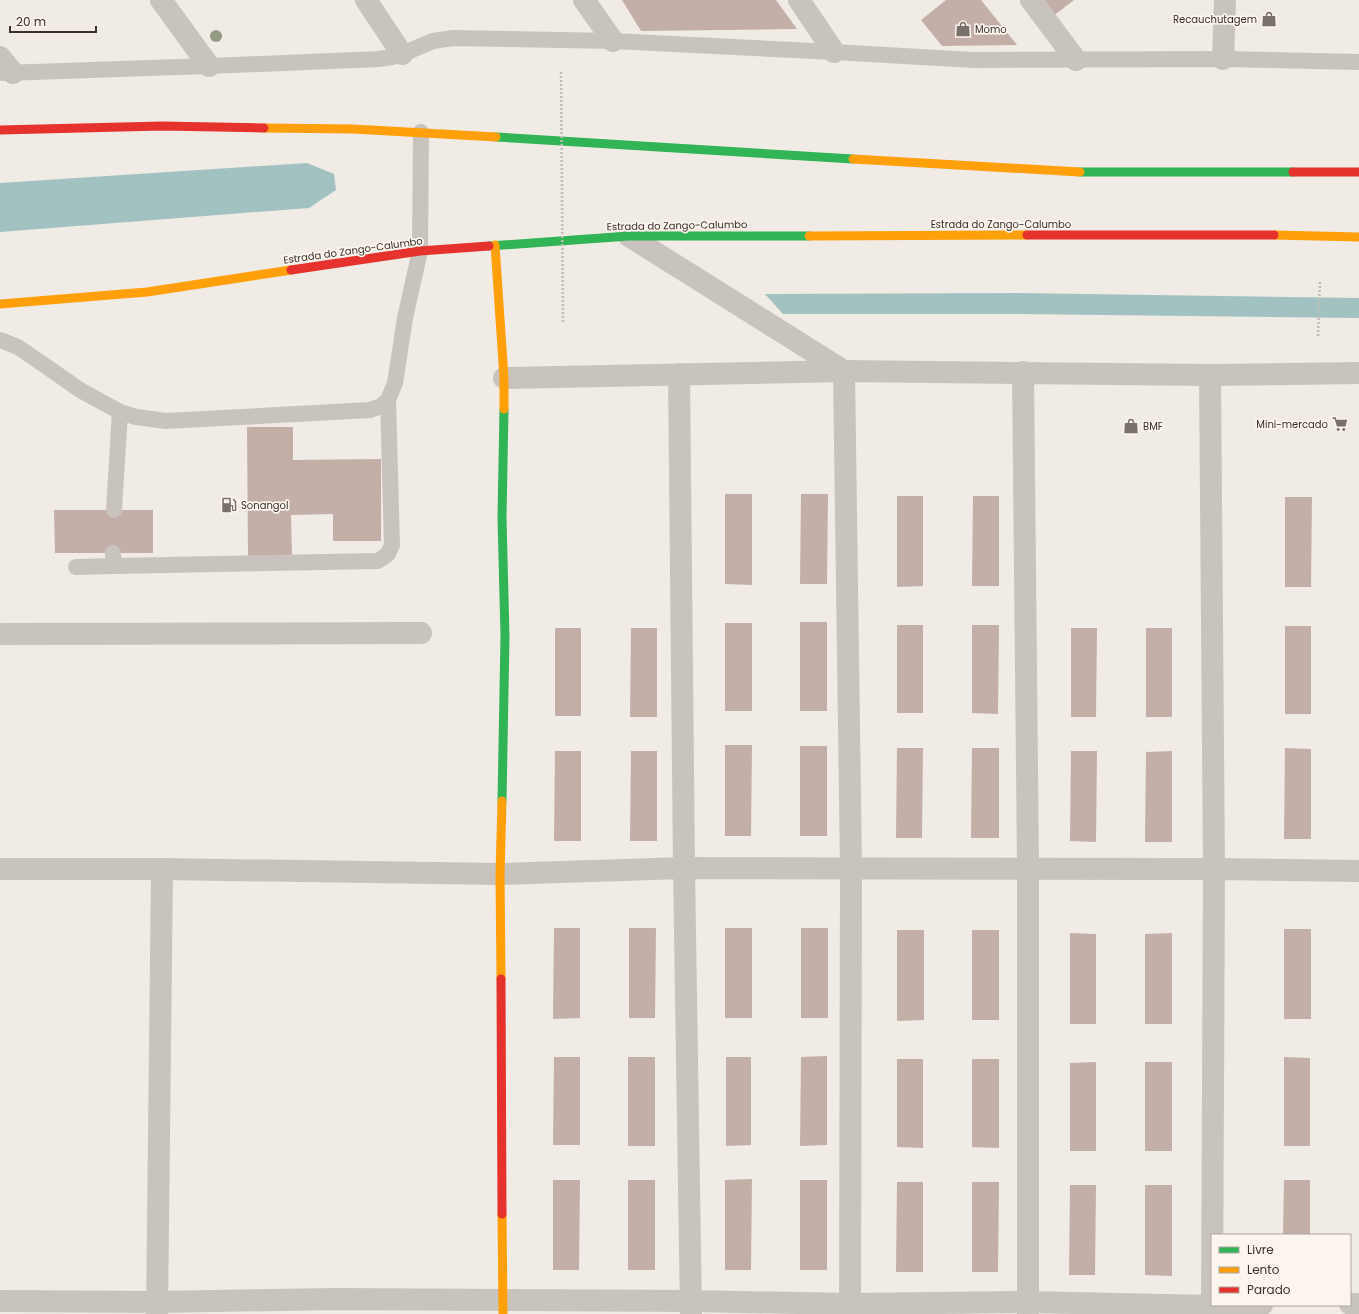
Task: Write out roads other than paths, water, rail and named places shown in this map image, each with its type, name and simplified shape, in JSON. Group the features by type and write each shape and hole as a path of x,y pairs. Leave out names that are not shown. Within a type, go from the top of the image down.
{"main road":[{"path":"0,130 162,126 353,129 1084,172 1359,172"},
{"name":"Estrada do Zango-Calumbo","path":"0,304 147,292 420,251 629,236 1259,234 1359,237"},
{"path":"495,245 504,378 502,518 505,636 500,874 503,1308"}],"street":[{"path":"161,0 209,66"},
{"path":"366,0 402,54"},
{"path":"584,0 613,41"},
{"path":"799,0 834,52"},
{"path":"1032,0 1076,60"},
{"path":"1224,59 1225,0"},
{"path":"629,236 844,370"},
{"path":"844,370 851,869 850,1309"},
{"path":"504,378 844,370 1210,374 1359,373"},
{"path":"1024,372 1028,868 1028,1308"},
{"path":"679,374 684,868 691,1308"},
{"path":"1210,374 1214,869 1212,1234"},
{"path":"0,634 421,633"},
{"path":"0,870 162,869 500,874 684,868 1028,868 1214,869 1359,872"},
{"path":"157,1308 162,869"},
{"path":"0,1301 157,1308 1028,1308 1212,1310 1252,1306"}],"lane":[{"path":"4,67 209,66 379,58 392,57 433,41 452,38 613,41 973,60 1224,59 1359,62"},
{"path":"76,567 114,560 378,561 388,554 392,545 388,400 395,383 405,318 420,251 421,132"},
{"path":"0,340 18,347 80,390 120,412 136,418 166,421 370,410 381,406 388,400"},
{"path":"114,510 120,412"}],"water":[{"path":"307,163 334,174 336,190 309,208 0,232 0,183"},
{"path":"1018,293 1359,298 1359,318 1019,314 783,314 765,294"}],"place":[{"name":"Recauchutagem","path":"1269,19"},
{"name":"Momo","path":"963,29"},
{"name":"Mini-mercado","path":"1340,424"},
{"name":"BMF","path":"1131,426"},
{"name":"Sonangol","path":"229,505"}]}
